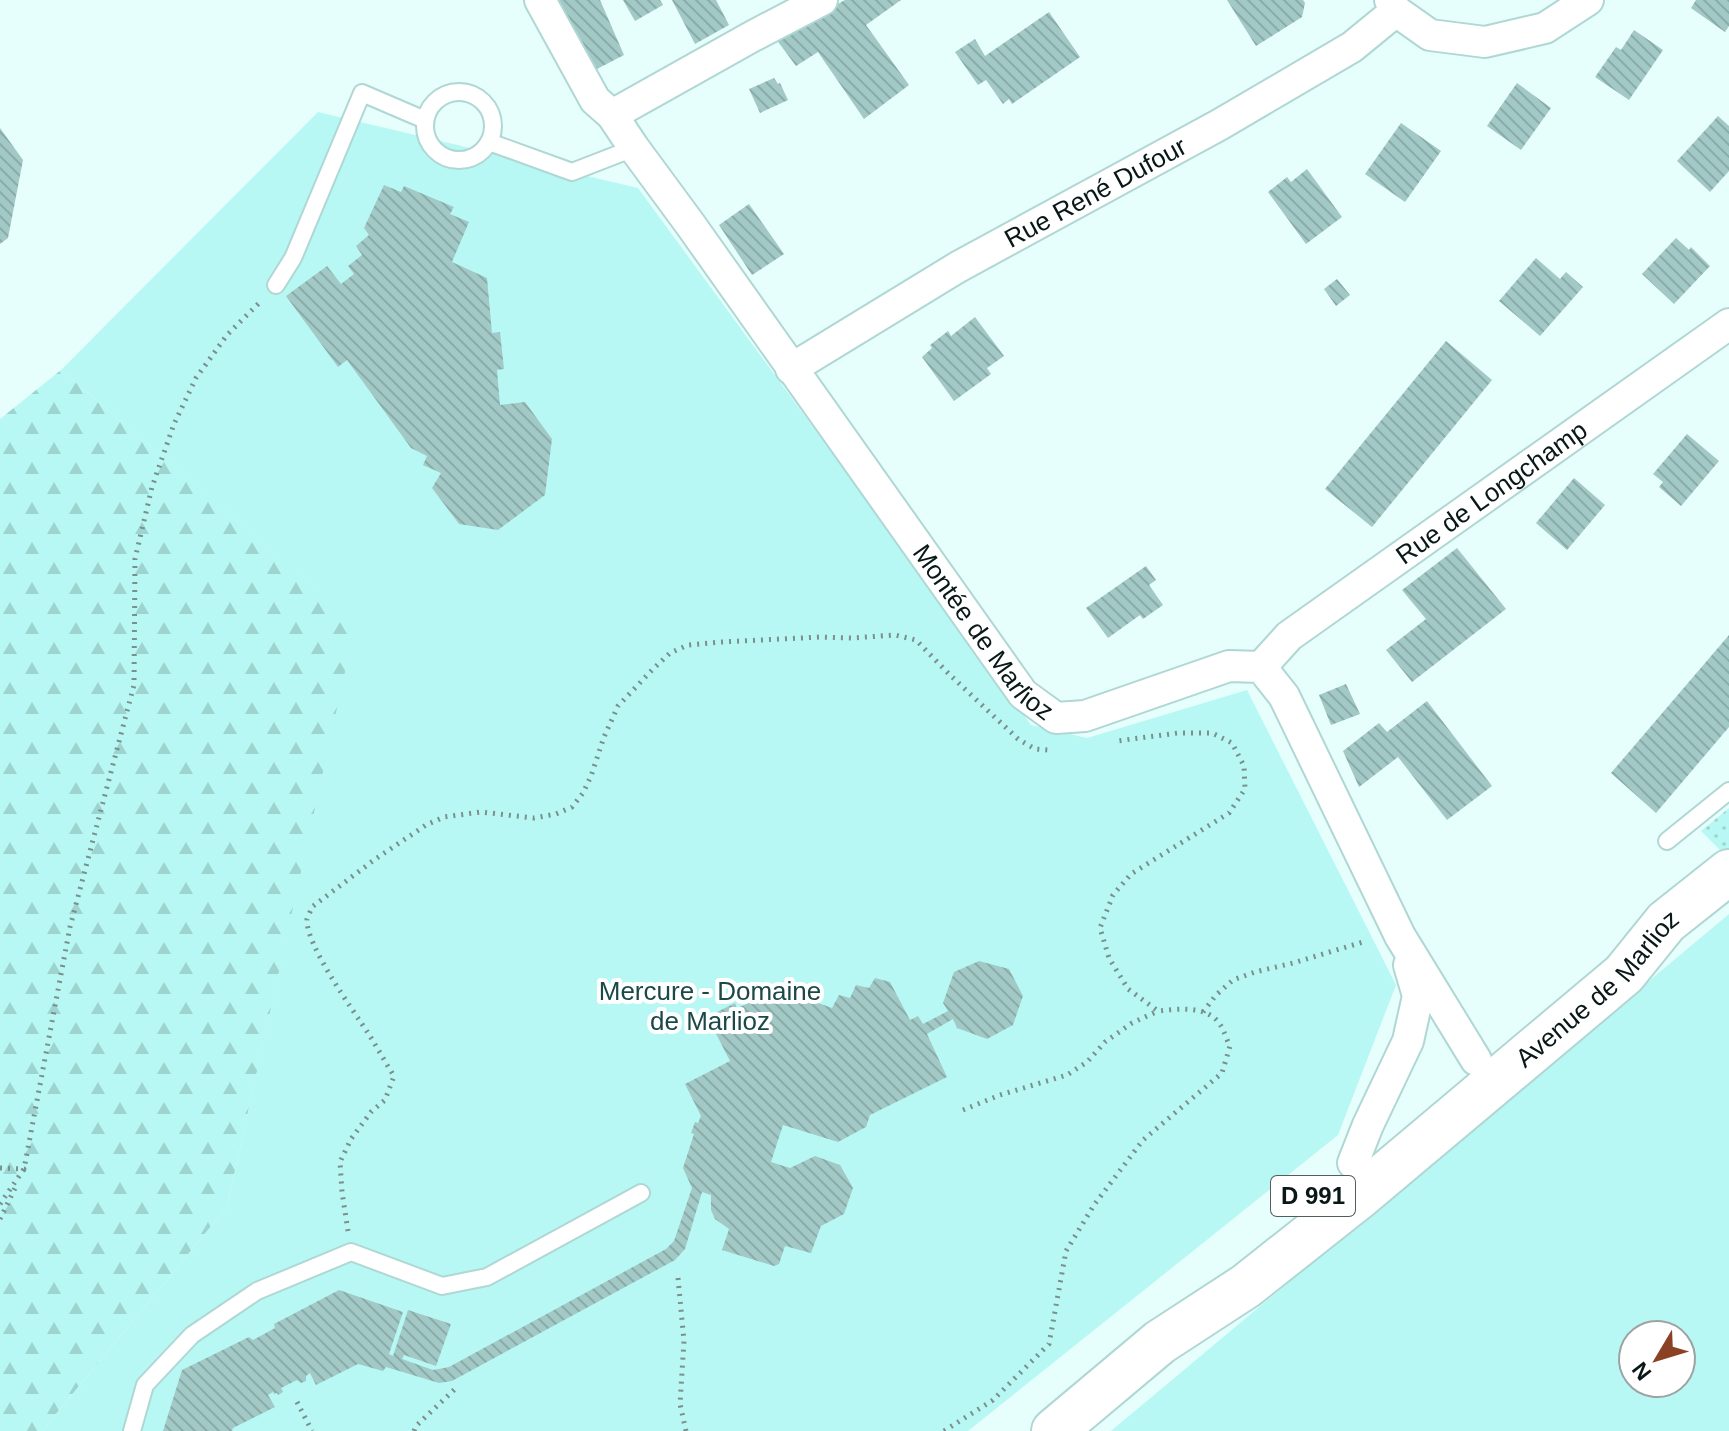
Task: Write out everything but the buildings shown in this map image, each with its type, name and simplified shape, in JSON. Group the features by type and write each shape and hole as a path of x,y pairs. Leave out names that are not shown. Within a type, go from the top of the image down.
{"main road":[{"name":"D 991","path":"1666,922 1729,872"},
{"name":"Avenue de Marlioz","path":"1054,1431 1160,1342 1246,1286 1357,1179 1613,946 1666,922"},
{"name":"Avenue de Marlioz","path":"1357,1179 1624,974 1666,922"}],"street":[{"name":"Montée de Marlioz","path":"540,0 595,100 612,115 1023,694 1056,718 1085,716 1229,666 1261,667"},
{"path":"612,115 822,0"},
{"path":"1393,5 1430,35 1485,42 1545,28 1588,0"},
{"name":"Rue René Dufour","path":"791,369 958,267 1219,125 1352,47 1393,5"},
{"name":"Rue de Longchamp","path":"1261,667 1289,636 1729,324"},
{"path":"1261,667 1284,696 1470,1075"},
{"path":"1357,1179 1368,1125 1408,1041 1418,996 1400,936"}],"lane":[{"path":"276,285 293,258 362,93 425,120"},
{"path":"467,93 478,97 491,114 493,125 489,142 479,155 469,160 446,158 429,143 425,120 429,109 446,94 467,93"},
{"path":"489,142 572,172 634,148"},
{"path":"1667,841 1729,791"},
{"path":"132,1431 145,1385 192,1335 257,1291 351,1252 442,1286 487,1277 641,1193"}],"path":[{"path":"0,1219 24,1169 70,927 134,685 135,559 152,487 174,424 196,378 227,335 276,285"},
{"path":"351,1252 340,1162 351,1139 371,1112 385,1100 394,1076 342,996 319,954 307,917 312,907 374,860 426,825 444,817 481,812 534,818 572,807 583,793 618,706 670,653 688,645 895,635 916,640 1018,739 1035,749 1052,750"},
{"path":"1115,741 1178,733 1212,733 1232,743 1244,766 1245,789 1229,813 1131,874 1113,895 1100,928 1109,958 1128,989 1158,1011"},
{"path":"1203,1012 1233,980 1363,942"},
{"path":"944,1431 993,1400 1049,1344 1066,1251 1094,1205 1143,1140 1222,1073 1230,1046 1218,1021 1203,1012 1187,1008 1158,1011 1132,1023 1067,1075 1000,1095 963,1110"},
{"path":"0,1168 24,1169"},
{"path":"0,1204 24,1169"},
{"path":"678,1278 684,1341 680,1404 686,1431"},
{"path":"414,1431 456,1388"},
{"path":"297,1402 312,1431"}],"green space":[{"name":"Mercure - Domaine de Marlioz","path":"318,112 638,188 1031,725 1087,738 1247,690 1396,985 1338,1135 968,1431 42,1431 227,1207 356,622 61,370"},
{"path":"61,370 357,622 227,1207 42,1431 0,1431 0,419"},
{"path":"1729,808 1729,859 1701,831"},
{"path":"1729,914 1729,1431 1111,1431"}]}
